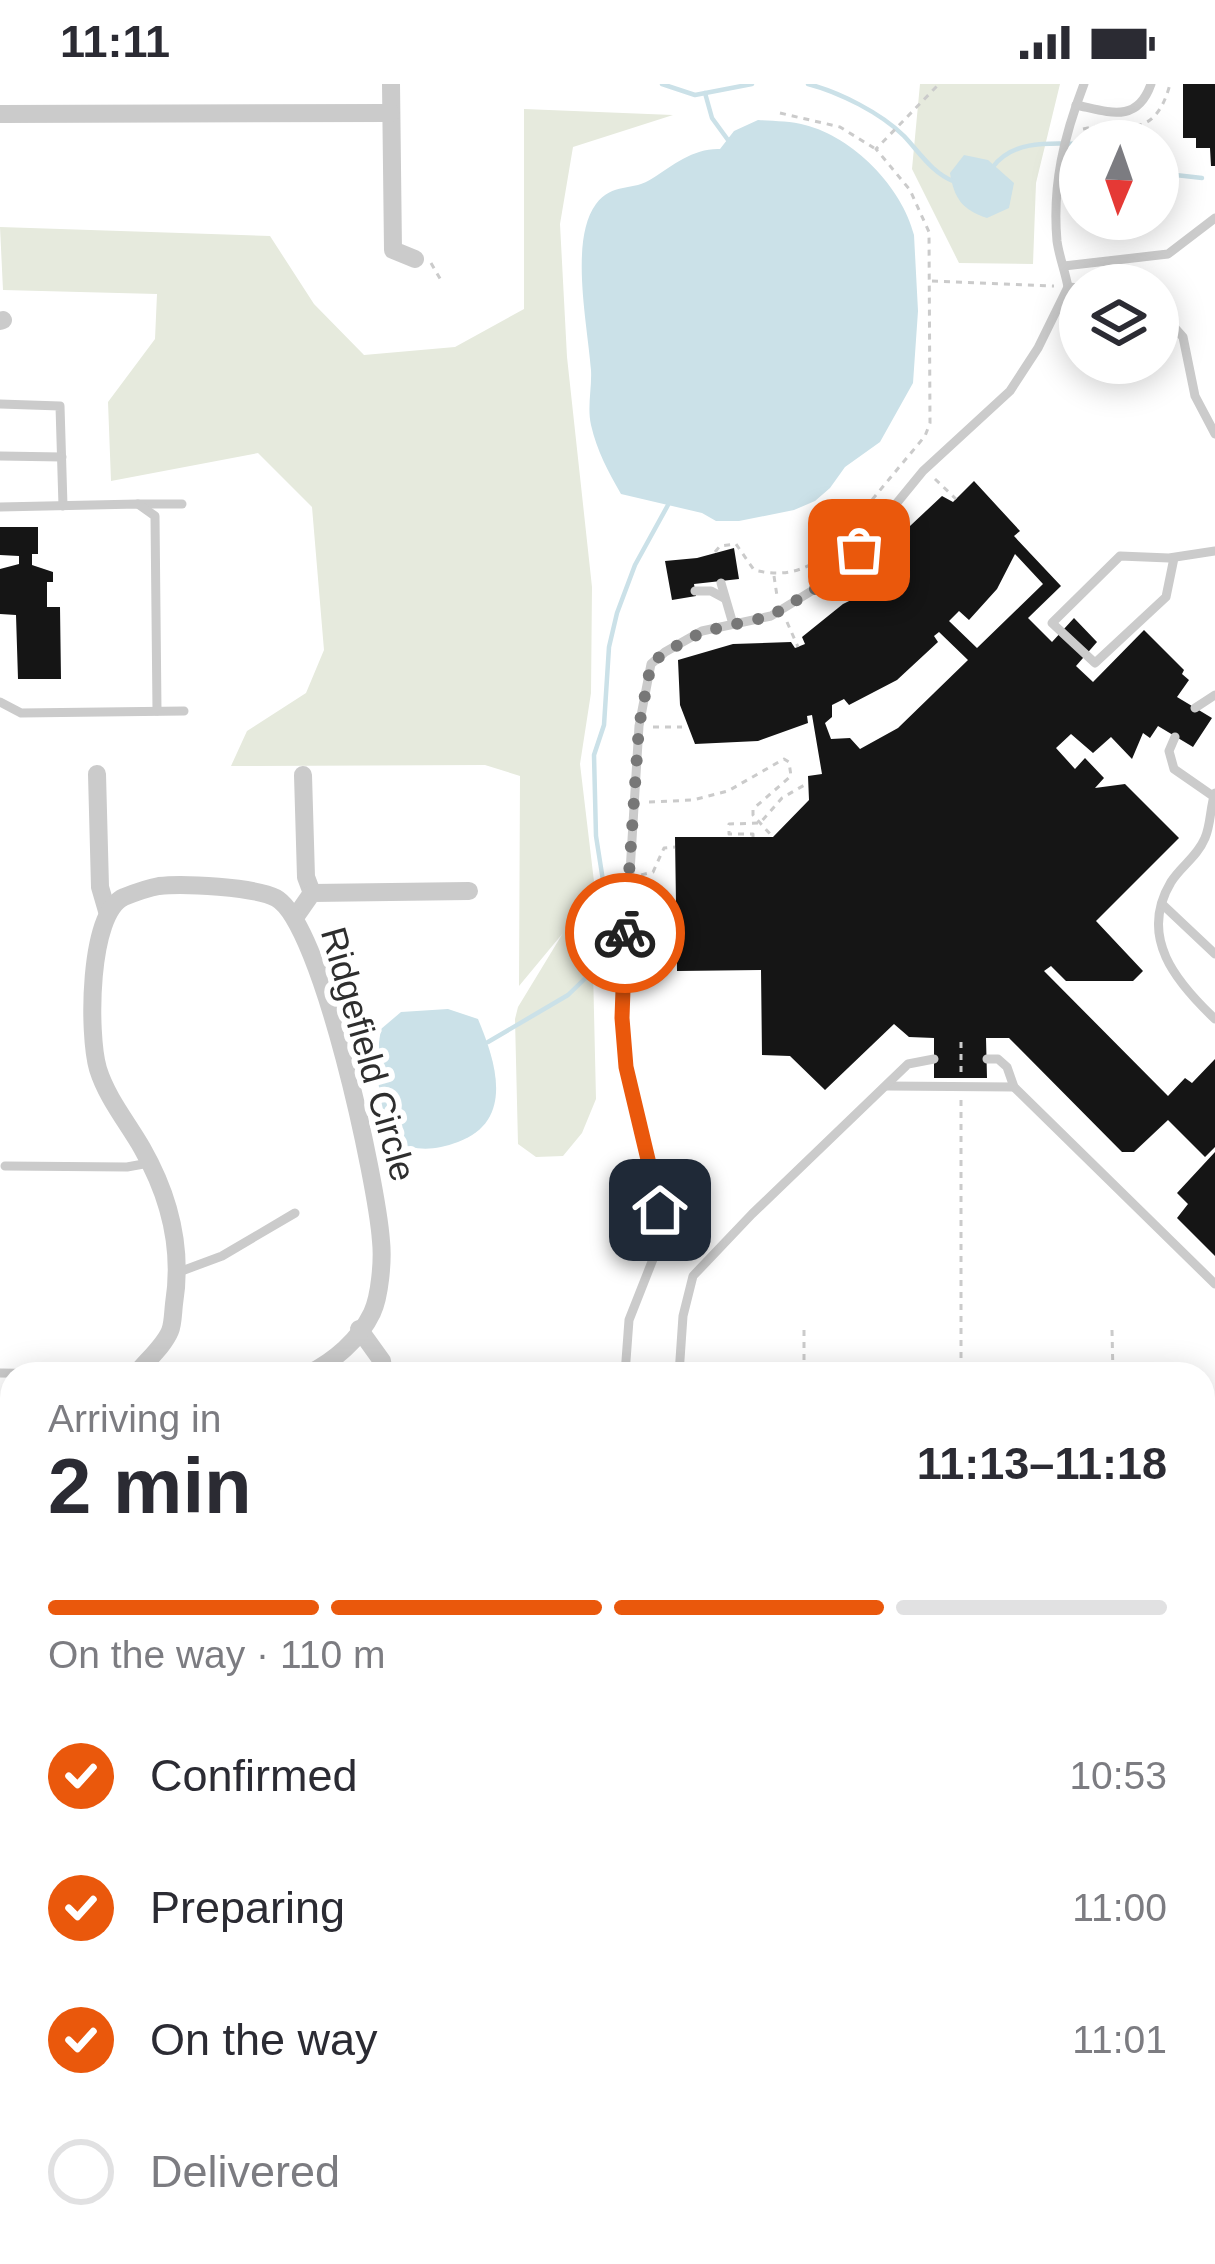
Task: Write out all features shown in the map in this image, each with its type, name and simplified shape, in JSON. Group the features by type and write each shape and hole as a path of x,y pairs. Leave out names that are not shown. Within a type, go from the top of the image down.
{"street":[{"path":"391,84 393,250"},
{"path":"0,114 391,113"},
{"path":"371,259 393,250 422,257"},
{"path":"97,774 100,887 106,911 95,980 97,1066 112,1103 149,1163 178,1246 170,1332 146,1362"},
{"path":"303,775 306,877 312,892"},
{"name":"Ridgefield Circle","path":"106,911 119,899 158,886 234,890 275,898 296,916 332,1017 370,1156 382,1247 373,1311 332,1362"},
{"path":"312,892 469,891"},
{"path":"296,916 312,892"},
{"path":"359,1330 382,1362"}],"lane":[{"path":"1063,264 1055,192 1065,134 1084,84"},
{"path":"1076,105 1111,113 1131,111 1145,100 1151,84"},
{"path":"1081,264 1168,254 1215,218"},
{"path":"626,1362 629,1320 657,1250 660,1210 626,1067 622,1018 639,726 651,664 702,632 771,616 818,587 855,554 925,469 1010,392 1059,312"},
{"path":"1179,333 1195,396 1215,434"},
{"path":"0,404 60,406 63,506"},
{"path":"0,456 62,457"},
{"path":"138,504 155,516 158,711"},
{"path":"0,506 182,504"},
{"path":"1174,557 1166,596 1095,663 1052,623 1120,556 1174,557 1215,551"},
{"path":"721,583 733,625"},
{"path":"699,589 725,598"},
{"path":"1195,708 1215,694"},
{"path":"0,702 21,713 184,711"},
{"path":"1175,737 1169,751 1174,769 1214,794 1207,834 1172,881 1158,926 1168,968 1215,1019"},
{"path":"1162,904 1215,955"},
{"path":"680,1362 683,1316 693,1276 908,1064 934,1059"},
{"path":"986,1059 998,1059 1007,1067 1014,1087 1215,1284"},
{"path":"887,1086 1014,1087"},
{"path":"5,1166 149,1163"},
{"path":"179,1272 222,1256 295,1214"}],"path":[{"path":"878,147 939,84"},
{"path":"715,552 720,546 736,544 754,570 773,574 814,564 925,436 930,418 932,281 926,219 878,147 840,127 780,112"},
{"path":"422,257 442,282"},
{"path":"932,281 1059,286"},
{"path":"925,469 956,499"},
{"path":"639,726 682,727"},
{"path":"635,801 693,800 728,791 784,760 789,762 790,776 753,808 771,835"},
{"path":"753,837 753,833 728,834 729,824 760,823 782,798 808,783"},
{"path":"627,875 652,872 664,848 675,847"},
{"path":"961,1038 961,1362"},
{"path":"803,1330 804,1362"},
{"path":"1112,1330 1113,1362"}],"shaded area":[{"path":"920,84 1060,84 1036,183 1033,264 959,263 912,169"},
{"path":"524,109 673,115 573,147 560,224 567,357 592,587 591,693 580,764 595,890 571,921 584,916 592,926 596,1099 582,1133 563,1156 536,1157 518,1144 515,1019 563,933 519,986 520,776 485,765 231,766 247,731 306,693 324,650 312,507 258,453 111,481 108,402 155,339 157,294 3,290 0,227 270,236 314,304 364,355 455,347 524,309"}],"water":[{"path":"758,120 805,125 841,140 873,167 899,199 914,235 918,311 913,383 880,442 845,467 815,501 794,510 716,521 702,513 621,494 603,461 590,418 583,239 602,197 645,182 693,154 720,149 734,131"},
{"path":"964,155 988,160 1014,183 1009,208 987,218 961,202 950,173"},
{"path":"448,1009 478,1019 495,1071 494,1105 488,1120 476,1132 441,1147 425,1149 393,1141 378,1072 381,1029 401,1012"}],"building":[{"path":"1183,84 1215,84 1215,166 1211,166 1210,148 1196,148 1196,138 1183,138"},
{"path":"974,481 1020,531 1014,536 1061,586 1028,618 1052,642 1074,618 1097,642 1076,666 1093,682 1144,630 1189,680 1177,697 1212,718 1193,747 1158,726 1150,738 1143,733 1132,759 1111,737 1093,753 1071,734 1056,748 1075,769 1085,758 1104,778 1095,788 1125,784 1179,838 1096,921 1143,971 1133,981 1066,981 1051,966 1044,971 1168,1096 1185,1078 1192,1083 1215,1059 1215,1147 1205,1157 1168,1120 1134,1152 1122,1152 1009,1038 986,1038 987,1078 934,1078 934,1038 909,1037 894,1024 825,1090 790,1056 762,1055 761,970 677,971 675,837 773,837 809,800 808,776 822,774 812,715 807,716 808,723 758,741 695,744 680,705 678,660 733,644 791,642 795,648 805,644 802,637 843,604 888,582 894,586 900,580 892,571 910,526 942,496 953,502","holes":["1015,554 1043,584 977,648 949,621 959,611 969,620 997,589","939,632 968,660 898,728 860,749 850,738 831,739 825,723 832,717 832,705 844,699 849,705 897,680 938,642 934,636"]},
{"path":"0,527 38,527 38,554 32,554 32,565 53,572 53,582 47,582 47,607 60,607 61,679 18,679 16,615 0,614 0,569 19,564 19,556 0,555"},
{"path":"734,548 739,579 694,584 696,596 672,600 665,561"},
{"path":"1215,1152 1215,1256 1177,1218 1188,1204 1177,1193"}],"waterway":[{"path":"662,84 695,95 752,84"},
{"path":"808,84 884,119 933,168 955,182"},
{"path":"705,93 712,118 728,140"},
{"path":"992,168 1020,148 1059,144"},
{"path":"1179,175 1202,178"},
{"path":"488,1042 568,995 597,967 604,887 596,836 594,755 604,725 609,647 635,565 668,505"}],"way so far":[{"path":"625,933 639,726 651,664 702,632 771,616 818,587 859,550"}],"route":[{"path":"625,933 622,1018 626,1067 660,1210"}]}
